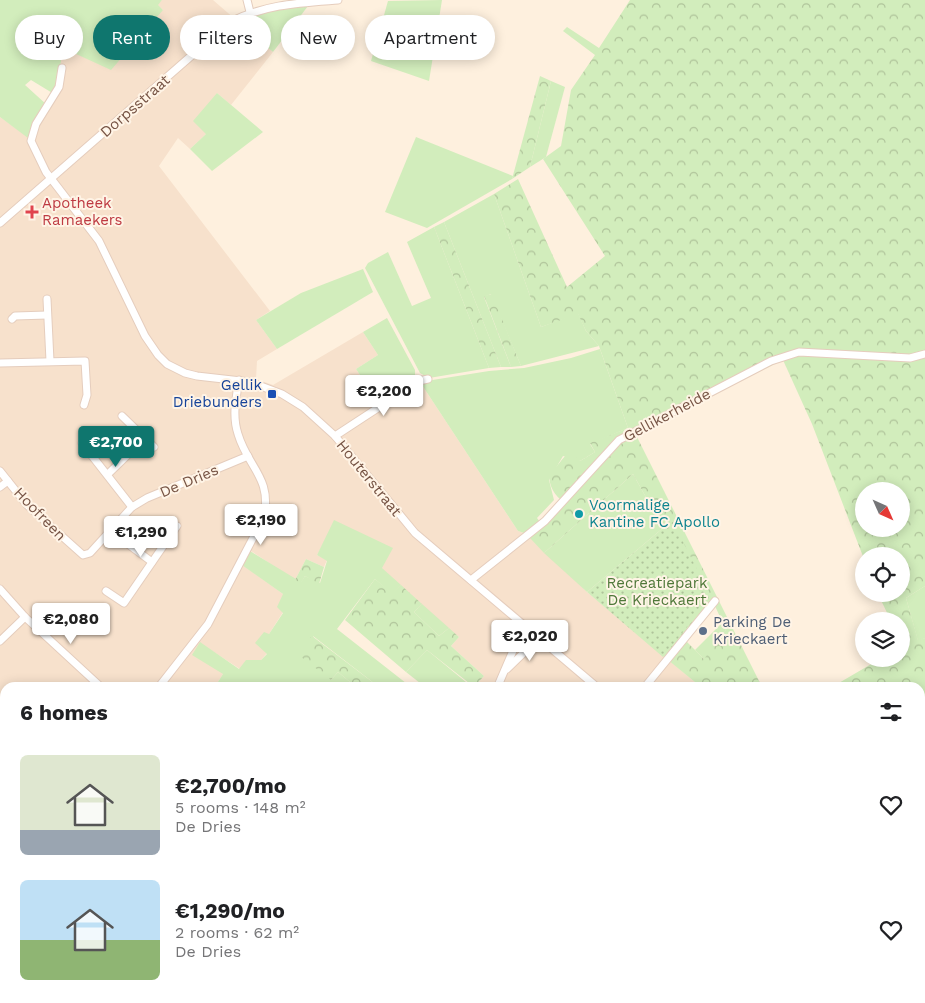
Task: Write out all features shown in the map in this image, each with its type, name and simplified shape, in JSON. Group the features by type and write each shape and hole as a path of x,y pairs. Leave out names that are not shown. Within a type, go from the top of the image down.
{"street":[{"path":"247,0 250,12"},
{"name":"Dorpsstraat","path":"0,223 230,22 250,12 273,5 338,0"},
{"name":"Houterstraat","path":"62,68 59,87 36,124 31,141 51,179 99,241 145,336 158,355 168,364 185,373 239,380 282,394 320,420 404,522 591,682"},
{"path":"47,299 50,361"},
{"path":"12,319 15,316 47,315"},
{"name":"Gellikerheide","path":"471,580 545,521 619,440 770,361 799,352 910,358 925,354"},
{"path":"0,363 85,361 87,396 84,405"},
{"path":"335,436 419,380 428,379"},
{"path":"163,682 208,624 264,517 266,490 241,444 235,418 239,380"},
{"path":"122,416 154,447"},
{"path":"108,474 145,438"},
{"path":"82,442 132,507"},
{"name":"De Dries","path":"83,555 90,553 132,507 147,498 248,456"},
{"name":"Hoofreen","path":"0,471 34,511 83,555"},
{"path":"0,487 8,481"},
{"path":"106,592 124,603 177,526"},
{"path":"109,530 152,562"},
{"path":"0,589 25,617 95,682"},
{"path":"649,682 715,601"},
{"path":"0,641 25,617"},
{"path":"500,682 524,625"},
{"path":"505,671 540,638"}],"shaded area":[{"path":"162,0 213,0 230,15 180,15 180,60 267,60 231,105 217,93 206,134 190,149 178,138 159,166 270,311 256,320 277,349 257,361 256,379 273,385 363,332 378,355 356,369 381,407 420,382 518,531 527,534 587,592 695,682 479,682 484,676 451,646 459,637 325,540 317,555 327,560 324,567 306,559 295,580 251,551 243,565 283,594 283,612 269,634 256,643 267,653 261,660 240,669 200,643 223,674 218,682 0,682 0,117 28,137 57,88 61,60 83,60 83,40 93,37 93,60 170,60 170,15 150,15 163,10 157,5"}],"green space":[{"path":"0,0 162,0 158,5 163,10 159,15 93,15 93,60 120,60 111,70 83,57 83,15 15,15 15,60 61,60 57,88 54,94 31,80 25,85 47,105 28,138 0,117"},
{"path":"442,0 440,15 384,15 388,1"},
{"path":"630,0 925,0 925,586 910,595 910,547 859,547 856,538 910,538 910,482 855,482 855,536 812,424 783,360 635,433 760,682 695,682 657,651 674,542 663,528 633,474 544,553 530,538 565,503 553,490 549,473 571,452 580,461 595,452 590,443 628,428 599,346 586,331 578,314 541,327 494,194 518,179 567,287 605,256 543,159 561,146 571,90 595,55 563,31 567,27 599,48","holes":["715,606 726,630 704,659 685,640"]},
{"path":"308,6 301,15 281,15 281,41 273,52 271,50 271,15 254,15 270,9"},
{"path":"371,60 432,60 429,81"},
{"path":"540,76 551,81 530,167 512,179"},
{"path":"551,81 565,87 546,157 530,167"},
{"path":"217,93 263,132 212,171 190,149 206,134 193,121"},
{"path":"416,137 513,176 512,179 427,228 385,212"},
{"path":"494,194 541,327 578,313 586,331 599,346 521,366 491,294 484,297 511,367 501,367 444,222"},
{"path":"444,222 501,367 489,368 434,227"},
{"path":"434,227 489,368 429,378 420,373 365,268 368,263 388,252 412,306 431,298 407,242"},
{"path":"363,269 373,292 277,349 256,320 301,293"},
{"path":"492,294 521,366 511,367 484,296"},
{"path":"387,318 415,370 415,380 380,405 356,369 378,355 363,332"},
{"path":"600,349 628,428 590,444 595,452 580,461 563,456 549,480 554,500 537,518 540,522 527,534 518,531 420,382 489,371 524,368 571,358"},
{"path":"633,474 663,528 587,592 544,553"},
{"path":"334,520 393,548 382,568 401,585 392,594 375,579 337,629 405,682 373,682 313,636 331,680 338,672 350,682 218,682 223,674 192,655 200,642 239,669 246,660 261,660 267,654 255,643 264,632 269,634 283,613 277,607 283,594 242,565 250,551 301,582 305,576 320,583 327,561 317,555"},
{"name":"Recreatiepark De Krieckaert","path":"673,522 711,597 663,657 587,592 663,528"},
{"path":"306,559 324,567 319,584 305,576 301,583 295,580"},
{"path":"375,579 392,593 401,585 422,604 414,612 439,636 449,628 459,637 451,646 484,676 479,682 468,682 427,650 406,672 345,620"},
{"path":"925,586 925,638 918,641 907,602 910,602 910,595"},
{"path":"882,602 907,602 910,612 887,612"},
{"path":"422,604 449,628 439,636 414,612"},
{"path":"910,612 918,640 925,638 925,682 841,682 866,667 910,667"},
{"path":"723,622 726,630 705,660 695,650"},
{"path":"312,636 372,682 350,682 338,672 331,680 296,653"},
{"path":"427,650 466,682 419,682 406,672"}],"place":[{"name":"Apotheek Ramaekers","path":"32,212"},
{"name":"Gellik Driebunders","path":"272,394"},
{"name":"Voormalige Kantine FC Apollo","path":"579,514"},
{"name":"Parking De Krieckaert","path":"703,631"}]}
